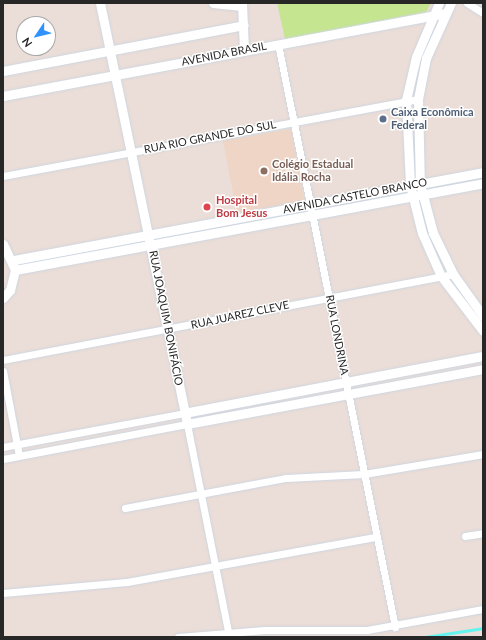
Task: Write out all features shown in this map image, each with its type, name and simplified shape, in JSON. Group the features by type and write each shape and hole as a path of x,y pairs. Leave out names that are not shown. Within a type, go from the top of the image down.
{"street":[{"name":"RUA JOAQUIM BONIFÁCIO","path":"100,3 169,330 228,636"},
{"path":"213,3 242,4 244,50"},
{"path":"439,3 431,16 406,100 410,185 418,196 433,233 453,274 483,316"},
{"path":"451,3 445,13 426,58 418,98 420,184 418,196 422,233 441,276 483,331"},
{"path":"467,3 483,13"},
{"name":"AVENIDA BRASIL","path":"3,96 445,13"},
{"path":"3,71 244,25"},
{"name":"RUA LONDRINA","path":"278,44 314,213 375,537 394,627"},
{"name":"RUA RIO GRANDE DO SUL","path":"3,176 418,98"},
{"name":"AVENIDA CASTELO BRANCO","path":"14,260 483,172"},
{"name":"AVENIDA CASTELO BRANCO","path":"16,270 314,213 418,196 483,183"},
{"path":"3,244 14,260 16,270 10,290 3,298"},
{"name":"RUA JUAREZ CLEVE","path":"3,360 169,330 329,296 453,274"},
{"path":"3,447 184,413 346,379 483,356"},
{"path":"3,459 483,369"},
{"path":"3,371 18,444 19,456"},
{"path":"124,508 286,478 364,474 483,454"},
{"path":"465,536 483,533"},
{"path":"3,593 127,582 214,568 375,537"},
{"path":"178,637 203,633 228,636 394,627 483,609"}],"shaded area":[{"name":"Colégio Estadual Idália Rocha","path":"291,129 304,200 237,213 223,141"}],"green space":[{"path":"277,3 431,3 426,12 285,39"}],"waterway":[{"path":"425,637 483,628"}],"place":[{"name":"Caixa Econômica Federal","path":"383,119"},
{"name":"Colégio Estadual Idália Rocha","path":"264,171"},
{"name":"Hospital Bom Jesus","path":"207,207"}]}
